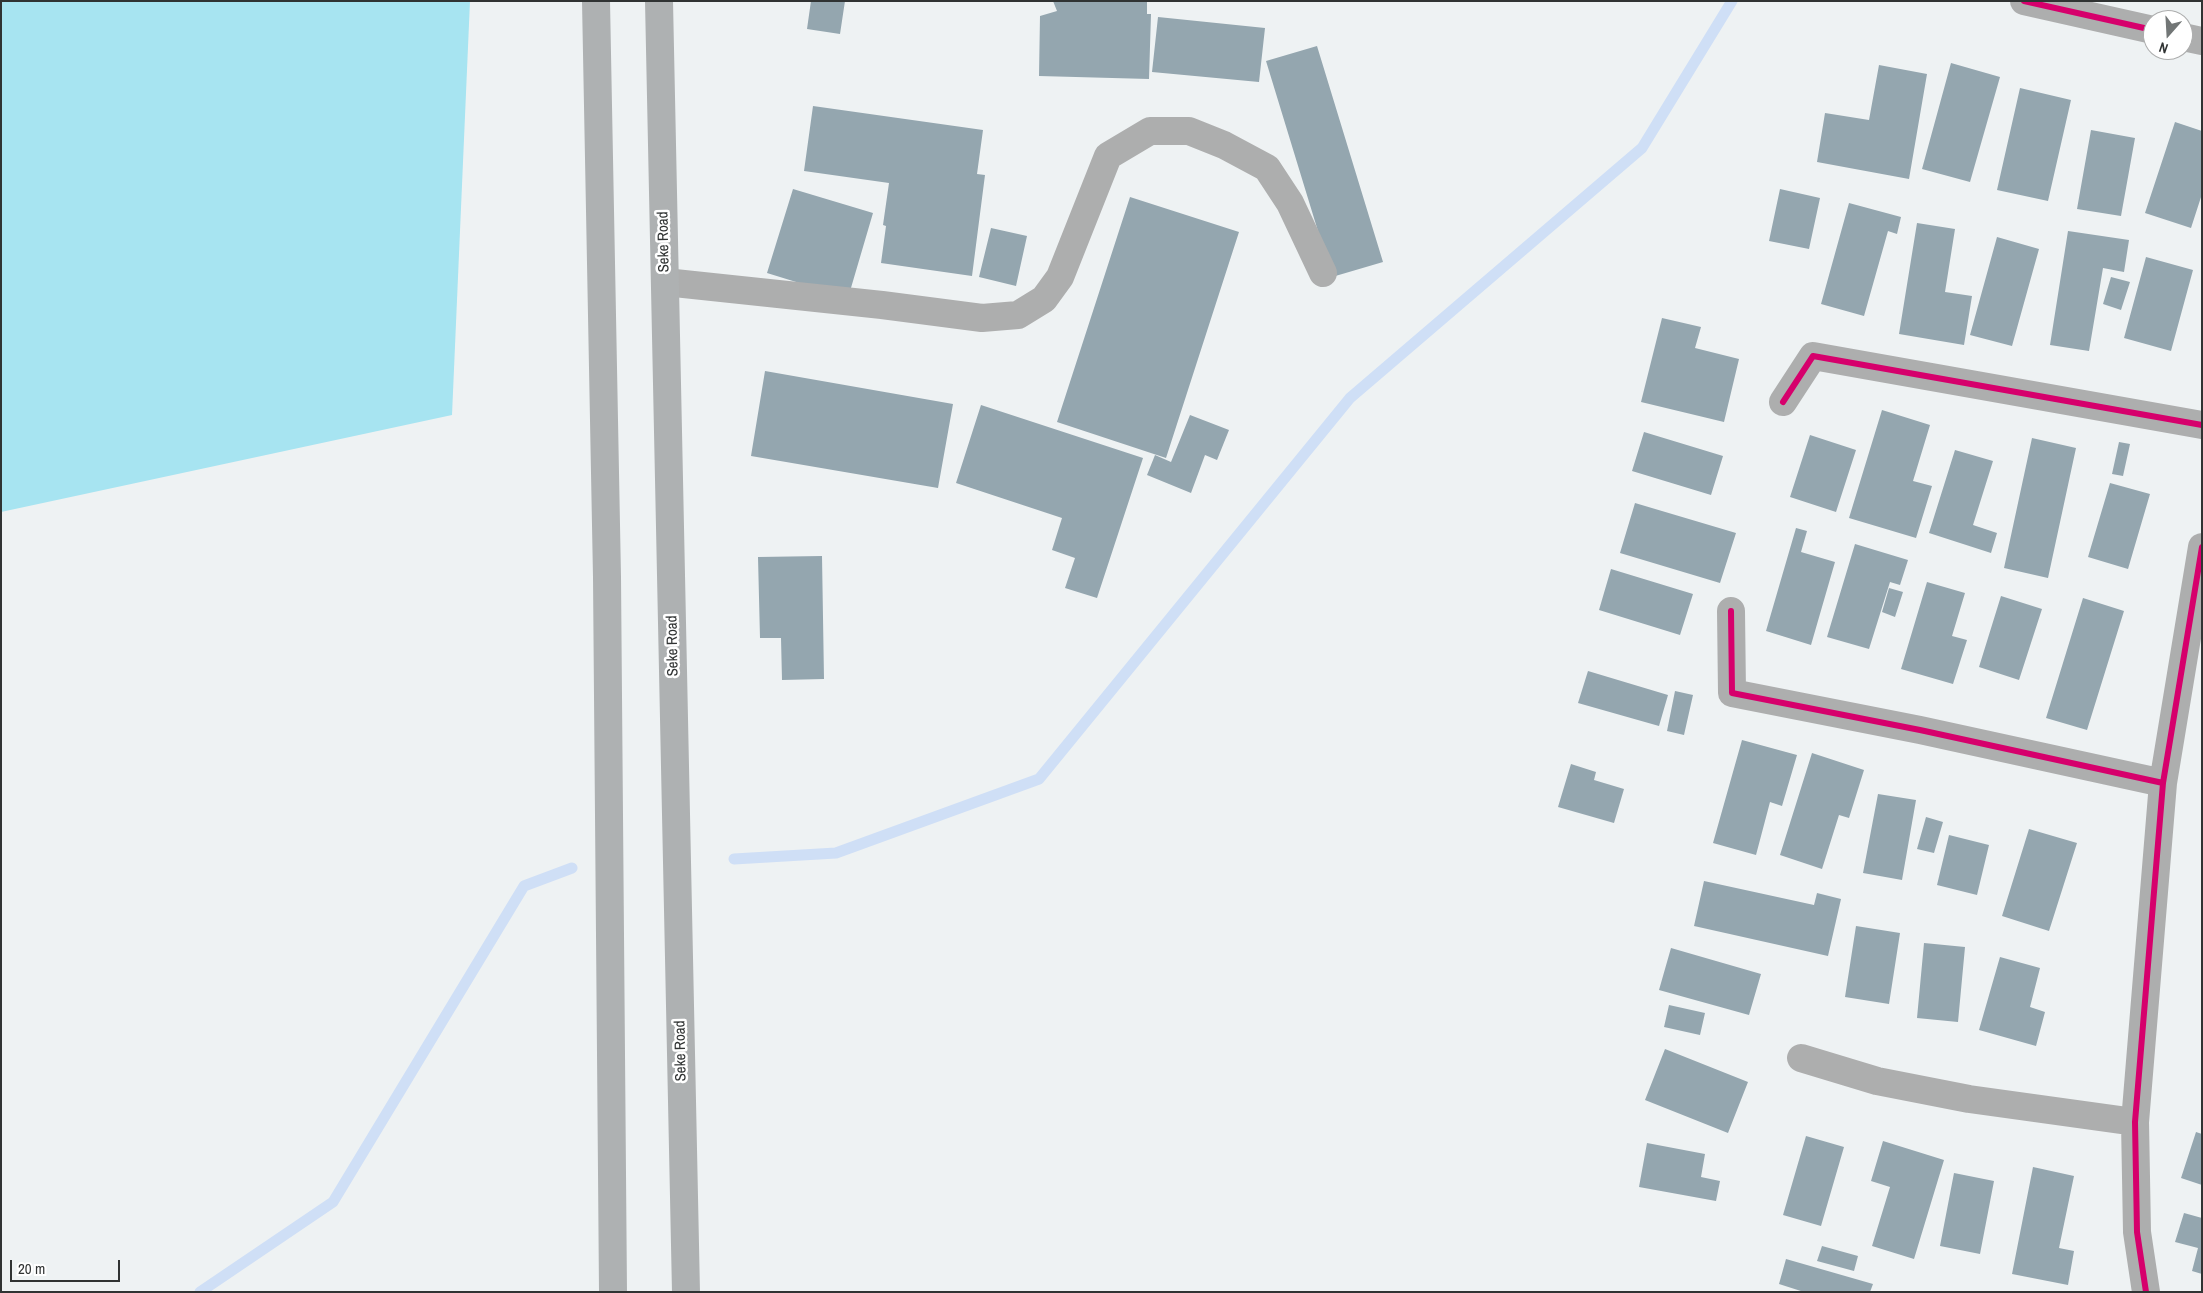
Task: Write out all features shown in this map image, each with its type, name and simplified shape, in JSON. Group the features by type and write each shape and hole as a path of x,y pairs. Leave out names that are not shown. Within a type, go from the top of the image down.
{"main road":[{"path":"596,1 607,567 613,1292"},
{"name":"Seke Road","path":"659,1 686,1292"}],"street":[{"path":"2024,1 2143,28"},
{"path":"665,282 882,305 982,318 1018,315 1044,298 1060,277 1108,156 1150,131 1188,131 1224,145 1267,168 1290,203 1323,273"},
{"path":"1782,402 1813,356 2202,425"},
{"path":"2146,1292 2137,1232 2135,1122 2163,783 2202,547"},
{"path":"1732,611 1732,693 1920,730 2163,783"},
{"path":"1801,1058 1877,1081 1969,1100 2135,1122"}],"shaded area":[{"path":"1,1 470,1 452,415 1,512"}],"building":[{"path":"811,1 845,1 840,34 807,29"},
{"path":"1053,1 1147,1 1147,14 1151,14 1149,79 1039,76 1040,16 1057,11"},
{"path":"1158,17 1265,28 1259,82 1152,72"},
{"path":"1317,46 1383,262 1332,277 1266,61"},
{"path":"1951,63 2000,77 1970,182 1922,169"},
{"path":"1879,65 1927,74 1909,179 1817,162 1825,113 1869,120"},
{"path":"2020,88 2071,100 2048,201 1997,190"},
{"path":"813,106 983,130 977,174 985,175 972,276 881,263 886,226 883,225 889,183 804,171"},
{"path":"2175,122 2202,131 2202,194 2191,228 2145,213"},
{"path":"2091,130 2135,138 2121,216 2077,209"},
{"path":"793,189 873,213 848,298 767,273"},
{"path":"1780,189 1820,198 1809,249 1769,241"},
{"path":"1130,197 1239,232 1166,458 1057,422"},
{"path":"1849,203 1901,217 1897,234 1888,231 1864,316 1821,304"},
{"path":"1917,223 1955,229 1945,292 1972,296 1964,345 1899,334"},
{"path":"991,228 1027,236 1016,286 979,277"},
{"path":"2068,231 2129,240 2124,272 2103,268 2089,351 2050,345"},
{"path":"1997,237 2039,249 2012,346 1970,335"},
{"path":"2146,257 2193,270 2171,351 2124,338"},
{"path":"2111,277 2130,282 2121,310 2103,304"},
{"path":"1662,318 1701,327 1695,348 1739,359 1724,422 1641,402"},
{"path":"765,371 953,404 938,488 751,456"},
{"path":"981,405 1143,458 1097,598 1065,588 1075,558 1052,550 1062,518 956,483"},
{"path":"1882,410 1930,425 1913,481 1932,486 1916,538 1849,518"},
{"path":"1190,415 1229,430 1217,460 1205,455 1191,493 1147,475 1155,455 1171,462"},
{"path":"1644,432 1723,456 1711,495 1632,471"},
{"path":"1810,435 1856,450 1836,512 1790,497"},
{"path":"2032,438 2076,448 2048,578 2004,568"},
{"path":"2119,442 2130,444 2123,476 2112,474"},
{"path":"1955,450 1993,461 1973,525 1997,533 1991,553 1929,533"},
{"path":"2110,483 2150,494 2128,569 2088,557"},
{"path":"1635,503 1736,533 1720,583 1620,553"},
{"path":"1796,528 1807,531 1801,552 1835,562 1811,645 1766,631"},
{"path":"1855,544 1908,560 1900,585 1890,582 1869,649 1827,637"},
{"path":"822,556 824,679 782,680 781,638 760,638 758,557"},
{"path":"1611,569 1693,594 1680,635 1599,610"},
{"path":"1927,582 1965,593 1952,636 1967,640 1953,684 1901,669"},
{"path":"1889,588 1903,592 1895,617 1882,612"},
{"path":"2001,596 2042,609 2019,680 1979,667"},
{"path":"2083,598 2124,611 2087,730 2046,718"},
{"path":"1588,671 1668,695 1659,726 1578,703"},
{"path":"1675,691 1693,695 1684,735 1667,731"},
{"path":"1742,740 1797,755 1782,806 1770,802 1756,855 1713,843"},
{"path":"1812,753 1864,770 1849,818 1839,815 1822,869 1780,855"},
{"path":"1571,764 1596,772 1594,780 1624,789 1614,823 1558,807"},
{"path":"1878,794 1916,800 1902,880 1863,873"},
{"path":"1926,817 1943,822 1934,853 1917,849"},
{"path":"2029,829 2077,843 2049,931 2002,916"},
{"path":"1949,835 1989,845 1977,895 1937,885"},
{"path":"1704,881 1814,905 1817,893 1841,899 1828,956 1694,926"},
{"path":"1856,926 1900,933 1889,1004 1845,997"},
{"path":"1924,943 1965,947 1958,1022 1917,1018"},
{"path":"1671,948 1761,974 1749,1015 1659,990"},
{"path":"2000,957 2040,968 2030,1007 2045,1012 2036,1046 1979,1030"},
{"path":"1669,1005 1705,1013 1700,1035 1664,1027"},
{"path":"1665,1049 1748,1082 1728,1133 1645,1100"},
{"path":"2196,1132 2202,1134 2202,1185 2181,1178"},
{"path":"1806,1136 1844,1147 1821,1226 1783,1215"},
{"path":"1883,1141 1944,1160 1914,1259 1872,1246 1890,1187 1871,1181"},
{"path":"1647,1143 1705,1154 1701,1177 1720,1181 1716,1201 1639,1187"},
{"path":"2033,1167 2074,1176 2059,1248 2074,1251 2068,1285 2012,1274"},
{"path":"1954,1173 1994,1181 1980,1254 1940,1246"},
{"path":"2184,1213 2202,1218 2202,1274 2192,1271 2198,1248 2175,1242"},
{"path":"1822,1246 1858,1256 1854,1271 1817,1261"},
{"path":"1786,1259 1873,1284 1870,1292 1804,1292 1779,1284"}],"waterway":[{"path":"734,859 836,853 1039,779 1350,398 1642,148 1732,1"},
{"path":"200,1292 333,1202 524,886 572,868"}],"cycle path":[{"path":"2024,1 2143,28"},
{"path":"1783,402 1813,356 2202,425"},
{"path":"2146,1292 2137,1232 2135,1122 2163,783 2202,547"},
{"path":"1731,611 1732,693 1920,730 2163,783"}]}
